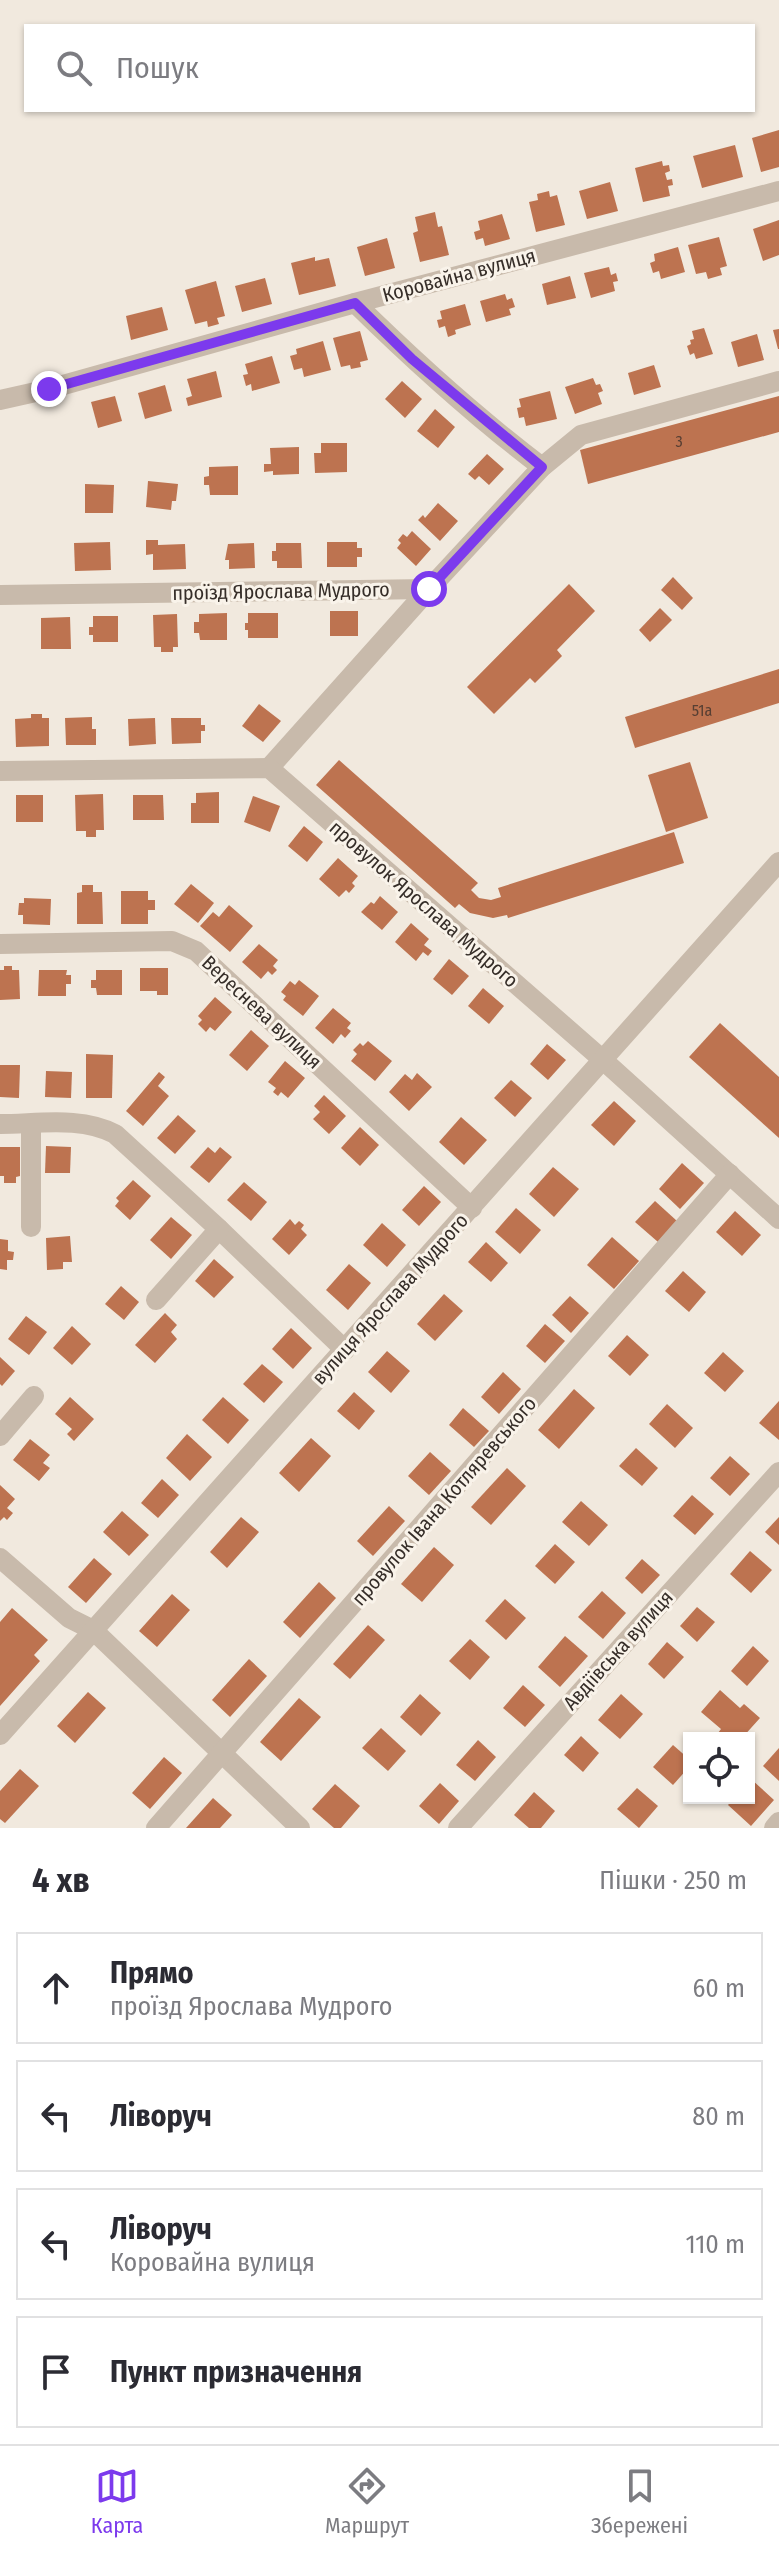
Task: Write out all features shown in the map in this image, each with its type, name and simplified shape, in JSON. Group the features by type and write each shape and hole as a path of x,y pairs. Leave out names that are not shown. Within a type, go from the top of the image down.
{"street":[{"name":"Коровайна вулиця","path":"0,400 779,191"},
{"path":"355,303 412,359 542,467"},
{"path":"0,771 269,768 542,467 581,435 779,381"},
{"name":"проїзд Ярослава Мудрого","path":"0,595 429,589"},
{"name":"провулок Ярослава Мудрого","path":"269,768 603,1060 779,1219"},
{"name":"вулиця Ярослава Мудрого","path":"0,1735 779,862"},
{"name":"Вереснева вулиця","path":"0,944 172,941 196,951 472,1208"},
{"path":"0,1124 83,1123 115,1134 345,1350"},
{"path":"31,1124 31,1227"},
{"name":"провулок Івана Котляревського","path":"156,1828 730,1174"},
{"path":"156,1300 219,1229"},
{"path":"0,1436 34,1396"},
{"name":"Авдіївська вулиця","path":"458,1828 779,1472"},
{"path":"0,1558 69,1618 93,1630 300,1828"},
{"path":"774,1828 779,1822"}],"building":[{"path":"779,130 779,167 761,172 752,138"},
{"path":"735,145 743,177 702,188 693,156"},
{"path":"662,161 663,166 669,165 670,171 665,173 667,180 672,179 673,185 668,186 670,196 643,202 635,168"},
{"path":"610,182 618,211 587,219 579,191"},
{"path":"549,191 550,197 557,195 565,225 536,232 529,202 538,200 537,194"},
{"path":"435,212 449,255 420,262 413,233 418,231 415,217"},
{"path":"502,214 510,239 485,246 483,238 476,240 474,232 480,230 478,221"},
{"path":"779,220 779,255 763,261 753,229"},
{"path":"719,237 727,266 720,268 722,275 708,279 706,272 696,274 688,245"},
{"path":"387,238 395,268 365,276 357,247"},
{"path":"678,247 685,272 661,279 659,271 653,273 650,263 655,261 654,254"},
{"path":"315,257 315,261 329,258 336,286 299,295 291,263"},
{"path":"609,267 611,275 616,273 618,281 613,282 615,291 591,298 584,273"},
{"path":"570,276 576,298 547,305 542,284"},
{"path":"265,278 272,304 242,312 235,286"},
{"path":"216,281 225,316 217,318 219,324 208,327 207,321 195,324 185,290"},
{"path":"505,294 507,300 512,298 515,307 509,309 511,315 486,322 480,301"},
{"path":"465,304 471,325 455,330 456,334 448,337 445,326 439,328 437,320 442,319 440,311"},
{"path":"162,307 168,330 131,340 126,316"},
{"path":"704,328 713,354 696,359 694,353 690,355 687,346 694,339 692,331"},
{"path":"779,329 779,349 778,349 773,330"},
{"path":"360,331 368,360 360,362 361,367 341,367 333,338"},
{"path":"757,334 764,360 738,367 731,342"},
{"path":"323,341 331,370 304,377 302,368 294,370 290,356 297,354 296,349"},
{"path":"272,356 280,383 252,391 251,384 246,386 243,375 248,374 245,364"},
{"path":"654,365 661,387 634,395 628,373"},
{"path":"216,371 222,397 188,406 186,398 192,396 187,379"},
{"path":"593,378 603,391 598,393 602,404 575,414 565,387"},
{"path":"402,381 422,399 405,418 385,399"},
{"path":"165,385 172,411 145,419 138,393"},
{"path":"550,391 557,419 526,426 524,417 519,418 519,399"},
{"path":"115,396 122,421 98,428 91,402"},
{"path":"779,396 779,432 588,484 580,450"},
{"path":"435,409 455,427 438,448 417,431"},
{"path":"321,443 347,443 347,472 315,473 314,453 321,453"},
{"path":"299,447 299,474 273,475 273,471 264,472 264,464 271,464 270,448"},
{"path":"487,454 504,469 489,485 479,476 475,480 468,474"},
{"path":"238,466 238,495 210,495 209,485 204,485 204,477 209,476 209,467"},
{"path":"148,481 178,484 176,501 172,501 171,510 146,507"},
{"path":"85,484 114,485 113,513 85,513"},
{"path":"438,503 458,521 440,541 418,520 423,515 425,518"},
{"path":"412,531 431,549 416,566 397,548 403,534 407,537"},
{"path":"146,540 158,540 158,545 185,544 186,569 153,570 153,554 146,555"},
{"path":"110,542 111,570 75,571 74,543"},
{"path":"327,542 357,542 357,548 362,548 362,557 357,557 357,567 327,567"},
{"path":"254,543 255,568 229,569 229,560 225,560 228,544"},
{"path":"276,543 301,543 302,568 277,568 277,561 272,561"},
{"path":"673,577 693,598 682,610 661,590"},
{"path":"569,584 595,611 557,650 562,656 535,683 530,678 494,714 467,687"},
{"path":"660,608 672,620 650,642 639,630"},
{"path":"330,611 358,611 358,636 330,636"},
{"path":"227,613 227,640 200,640 199,633 194,633 194,622 199,622 199,614"},
{"path":"248,613 278,613 278,638 248,638 245,623 248,623"},
{"path":"177,614 178,647 173,647 173,652 161,652 161,647 154,647 153,615"},
{"path":"93,616 118,616 118,642 93,642 89,627 93,627"},
{"path":"70,617 71,649 41,649 41,618"},
{"path":"779,669 779,703 635,748 625,717"},
{"path":"259,704 281,721 263,742 242,726"},
{"path":"31,714 49,718 49,746 16,747 15,719 31,718"},
{"path":"92,717 96,745 66,745 65,718"},
{"path":"155,718 156,744 129,746 128,719"},
{"path":"171,718 201,718 205,731 201,731 201,743 172,744"},
{"path":"339,760 478,883 471,890 479,898 491,900 501,897 498,888 674,832 684,863 508,918 507,915 493,918 470,913 459,904 455,908 316,785"},
{"path":"690,762 708,818 666,832 648,775"},
{"path":"219,792 219,823 191,823 191,803 196,803 196,793"},
{"path":"103,794 104,830 96,830 96,837 86,837 86,831 76,831 75,795"},
{"path":"16,795 43,795 43,822 16,822"},
{"path":"133,795 163,795 164,820 133,820"},
{"path":"253,796 280,806 270,832 244,822"},
{"path":"304,826 323,842 307,862 288,846"},
{"path":"338,858 358,876 349,893 346,890 339,897 319,879"},
{"path":"191,884 214,903 198,923 174,904"},
{"path":"82,885 93,885 93,892 102,892 103,924 77,924 77,893 82,892"},
{"path":"121,891 148,891 148,900 155,900 155,910 148,910 148,924 121,924"},
{"path":"380,896 398,912 382,930 361,912"},
{"path":"24,898 51,899 50,925 23,924 23,915 18,915 19,903 24,903"},
{"path":"229,905 253,926 230,952 200,926 213,912 219,917"},
{"path":"411,923 429,939 424,945 432,951 428,956 423,952 416,961 395,942"},
{"path":"259,944 278,960 273,966 277,970 272,975 268,971 261,979 242,962"},
{"path":"449,959 469,976 452,995 433,979"},
{"path":"4,966 19,970 20,999 0,1000 0,970 4,970"},
{"path":"140,968 168,968 168,995 157,995 157,991 140,991"},
{"path":"39,970 67,970 66,975 71,975 71,984 66,984 66,996 38,996"},
{"path":"96,970 122,970 122,995 97,995 96,988 91,988 91,980 96,980"},
{"path":"299,980 319,996 303,1016 283,1000 286,996 281,992 290,981 295,985"},
{"path":"483,988 504,1006 489,1024 468,1006"},
{"path":"215,997 232,1012 215,1031 210,1027 206,1032 198,1024 202,1020 198,1016"},
{"path":"333,1008 351,1023 347,1028 351,1031 345,1038 341,1034 333,1044 315,1028"},
{"path":"720,1023 779,1077 779,1138 689,1057"},
{"path":"251,1030 269,1046 247,1071 229,1055"},
{"path":"368,1041 392,1061 375,1081 351,1061 357,1054 353,1050 360,1043 363,1046"},
{"path":"547,1044 566,1060 548,1080 530,1064"},
{"path":"86,1054 113,1055 112,1098 86,1098"},
{"path":"285,1061 305,1078 288,1098 281,1092 278,1096 273,1092 276,1088 268,1082"},
{"path":"0,1065 20,1065 19,1098 0,1097"},
{"path":"46,1071 72,1072 71,1098 45,1097"},
{"path":"159,1072 165,1077 158,1086 169,1096 143,1126 126,1111"},
{"path":"417,1073 432,1087 409,1111 389,1092 405,1074 412,1080"},
{"path":"511,1080 532,1098 515,1117 494,1098"},
{"path":"324,1095 346,1116 329,1134 313,1119 320,1112 314,1106"},
{"path":"614,1101 636,1121 614,1146 591,1125"},
{"path":"178,1115 196,1131 175,1154 157,1138"},
{"path":"461,1117 487,1140 464,1165 439,1142"},
{"path":"360,1127 379,1145 360,1166 341,1148"},
{"path":"46,1146 71,1147 70,1173 45,1173"},
{"path":"0,1147 20,1147 20,1176 16,1177 16,1183 4,1183 4,1176 0,1176"},
{"path":"208,1147 215,1153 220,1147 232,1157 209,1183 190,1167"},
{"path":"682,1163 704,1183 680,1209 659,1189"},
{"path":"553,1167 579,1189 554,1217 529,1194"},
{"path":"133,1180 151,1196 130,1220 115,1206 119,1201 116,1198"},
{"path":"244,1182 267,1202 251,1221 227,1200"},
{"path":"424,1186 441,1202 419,1226 402,1210"},
{"path":"655,1201 677,1221 658,1242 635,1222"},
{"path":"516,1208 541,1230 520,1254 495,1232"},
{"path":"735,1211 761,1235 742,1256 716,1232"},
{"path":"171,1217 192,1235 171,1259 150,1240"},
{"path":"290,1219 295,1225 299,1221 304,1225 301,1229 307,1235 289,1255 272,1239"},
{"path":"382,1223 406,1245 387,1267 363,1245"},
{"path":"70,1236 72,1262 63,1262 63,1269 47,1270 46,1238"},
{"path":"612,1237 639,1261 614,1289 587,1265"},
{"path":"0,1239 8,1240 8,1251 14,1252 13,1260 7,1260 7,1270 0,1269"},
{"path":"486,1242 508,1263 491,1282 468,1262"},
{"path":"214,1259 234,1277 214,1298 195,1281"},
{"path":"349,1264 371,1283 348,1310 326,1290"},
{"path":"683,1271 706,1292 689,1312 665,1291"},
{"path":"121,1286 139,1302 124,1320 105,1304"},
{"path":"444,1294 463,1311 435,1341 417,1324"},
{"path":"570,1296 589,1313 571,1333 552,1315"},
{"path":"165,1313 177,1325 171,1332 177,1339 155,1363 135,1345"},
{"path":"26,1316 47,1332 29,1355 8,1339"},
{"path":"545,1324 565,1341 545,1363 526,1346"},
{"path":"72,1326 91,1344 72,1365 53,1348"},
{"path":"291,1328 312,1348 293,1369 272,1349"},
{"path":"627,1335 649,1355 630,1376 608,1356"},
{"path":"387,1351 410,1371 391,1393 368,1372"},
{"path":"723,1352 744,1371 725,1392 704,1373"},
{"path":"0,1357 15,1371 2,1386 0,1384"},
{"path":"262,1364 283,1382 264,1403 243,1384"},
{"path":"503,1372 521,1389 499,1414 481,1397"},
{"path":"574,1389 595,1408 559,1449 538,1430"},
{"path":"354,1392 375,1411 359,1430 337,1411"},
{"path":"70,1397 94,1419 74,1441 67,1434 72,1429 55,1414"},
{"path":"223,1397 249,1420 228,1444 202,1420"},
{"path":"779,1401 779,1440 759,1423"},
{"path":"667,1404 693,1428 675,1448 649,1424"},
{"path":"463,1408 489,1431 474,1447 449,1425"},
{"path":"187,1434 212,1457 190,1481 166,1458"},
{"path":"311,1438 331,1456 299,1492 279,1473"},
{"path":"30,1439 50,1455 43,1463 50,1468 39,1481 13,1460"},
{"path":"636,1448 658,1468 642,1486 619,1466"},
{"path":"430,1452 451,1471 429,1495 408,1476"},
{"path":"730,1456 750,1474 730,1496 710,1478"},
{"path":"507,1468 526,1486 491,1525 471,1507"},
{"path":"162,1479 179,1495 158,1518 141,1503"},
{"path":"0,1485 15,1499 7,1508 13,1513 7,1520 4,1517 0,1521"},
{"path":"692,1495 714,1514 695,1535 673,1516"},
{"path":"581,1501 608,1525 589,1546 562,1522"},
{"path":"389,1506 405,1521 373,1556 357,1541"},
{"path":"122,1511 149,1535 129,1556 103,1532"},
{"path":"241,1517 259,1532 227,1568 210,1552"},
{"path":"779,1517 779,1545 765,1532"},
{"path":"555,1544 575,1562 555,1584 535,1566"},
{"path":"434,1547 454,1565 422,1602 401,1584"},
{"path":"750,1551 772,1570 751,1593 730,1574"},
{"path":"94,1558 112,1574 86,1603 68,1587"},
{"path":"642,1559 660,1575 642,1594 625,1578"},
{"path":"319,1582 336,1598 300,1638 283,1622"},
{"path":"602,1591 626,1613 603,1639 578,1617"},
{"path":"172,1594 190,1610 157,1647 139,1631"},
{"path":"505,1599 526,1618 506,1640 485,1621"},
{"path":"697,1607 715,1622 697,1642 680,1626"},
{"path":"12,1608 48,1640 34,1655 40,1661 0,1706 0,1622"},
{"path":"368,1625 385,1640 350,1679 333,1664"},
{"path":"565,1636 588,1656 560,1687 538,1667"},
{"path":"470,1639 490,1657 470,1680 449,1661"},
{"path":"667,1642 684,1657 664,1679 648,1664"},
{"path":"753,1646 769,1661 747,1686 731,1671"},
{"path":"249,1659 267,1676 230,1717 212,1700"},
{"path":"523,1685 545,1705 525,1727 503,1708"},
{"path":"720,1690 740,1708 744,1704 760,1718 747,1732 719,1732 721,1729 701,1712"},
{"path":"88,1692 106,1708 75,1743 57,1726"},
{"path":"420,1694 441,1713 421,1736 400,1717"},
{"path":"621,1694 643,1714 620,1739 598,1720"},
{"path":"299,1698 321,1717 281,1761 260,1742"},
{"path":"381,1728 406,1751 388,1771 362,1748"},
{"path":"581,1736 599,1753 583,1772 564,1755"},
{"path":"478,1740 496,1757 475,1781 456,1765"},
{"path":"673,1745 683,1754 683,1774 673,1785 653,1767"},
{"path":"779,1748 779,1781 763,1766"},
{"path":"164,1757 182,1773 150,1809 132,1793"},
{"path":"20,1769 39,1786 5,1823 0,1819 0,1791"},
{"path":"440,1783 459,1801 439,1824 419,1806"},
{"path":"755,1783 774,1800 751,1826 728,1805 755,1804"},
{"path":"335,1784 360,1806 341,1828 334,1828 312,1809"},
{"path":"637,1788 658,1806 639,1828 617,1809"},
{"path":"534,1792 555,1811 541,1828 529,1828 514,1815"},
{"path":"213,1798 232,1815 220,1828 186,1828"}],"route":[{"path":"49,389 355,303 412,359 542,467 429,589"}]}
